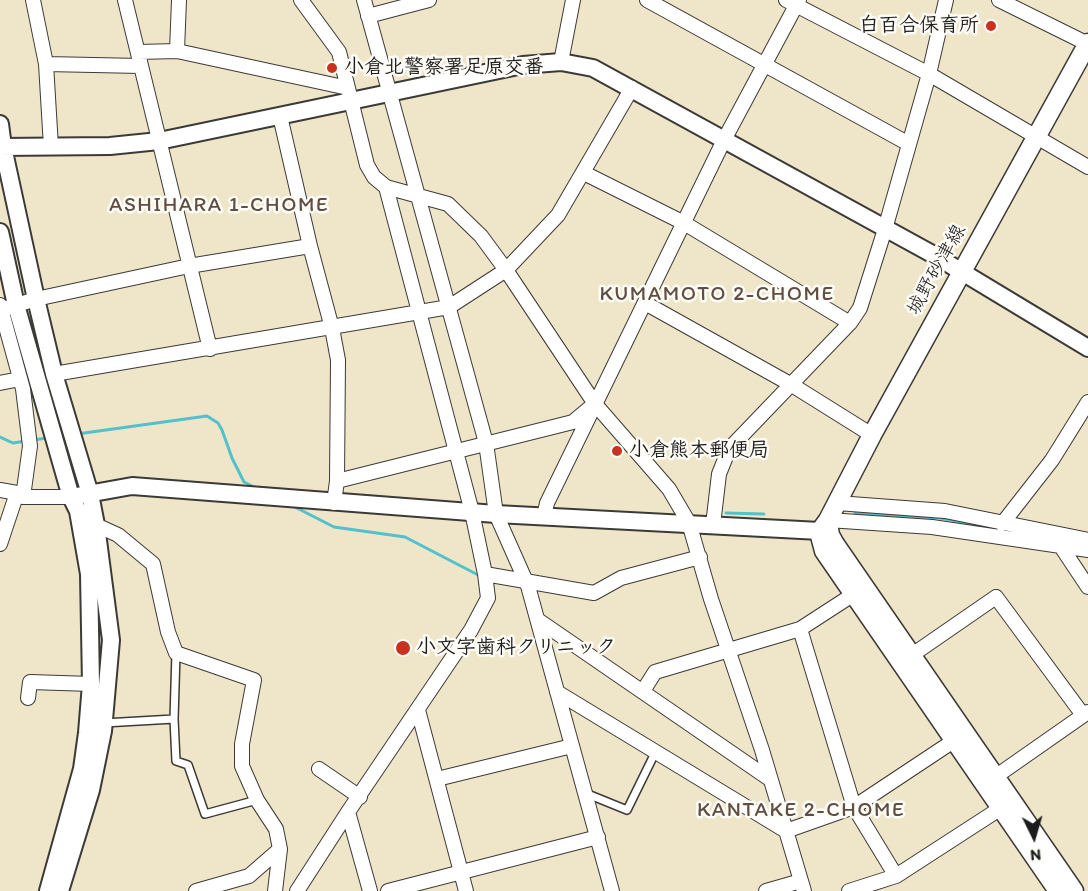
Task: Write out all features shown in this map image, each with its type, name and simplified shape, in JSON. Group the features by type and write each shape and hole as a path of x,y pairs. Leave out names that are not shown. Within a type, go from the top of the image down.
{"main road":[{"name":"城野砂津線","path":"821,534 872,435 1088,44"},
{"path":"821,534 854,594 1058,891"},
{"path":"821,534 912,655 1074,891"}],"street":[{"path":"33,0 45,64 51,147"},
{"path":"125,0 210,349"},
{"path":"177,51 178,0"},
{"path":"301,0 339,52 367,165 374,177 386,187 448,204 481,236 595,404 669,489 689,523 771,780 802,886 766,891"},
{"path":"364,0 486,443 496,514 526,584 538,620 612,891"},
{"path":"368,16 429,0"},
{"path":"561,62 573,0"},
{"path":"647,0 909,144"},
{"path":"713,525 719,474 729,449 850,323 860,308 929,74 946,0"},
{"path":"999,0 1088,44"},
{"path":"544,516 547,503 595,404 794,2 929,74 1088,167"},
{"path":"138,52 177,51 350,95"},
{"path":"2,147 110,146 159,141 280,116 350,95 390,94 524,65 561,62 593,68 632,88 934,255 1088,348"},
{"path":"45,64 141,66"},
{"path":"54,374 449,307 506,270 558,215 632,88"},
{"path":"280,116 338,360 337,481 334,503"},
{"path":"0,124 2,147 54,374 90,494 111,640 104,723 91,790 60,891"},
{"path":"584,173 684,223 850,323"},
{"path":"297,891 471,630 488,598 472,512 386,187"},
{"path":"0,232 4,307 20,379 29,439 20,495 0,544"},
{"path":"4,307 36,298 189,266 310,246"},
{"path":"645,303 792,385 872,435"},
{"path":"4,307 54,437 71,497 78,511 89,574 91,684 87,733 82,769 48,891"},
{"path":"0,383 20,379"},
{"path":"1002,524 1052,460 1088,402"},
{"path":"337,481 573,422 595,404"},
{"path":"0,490 20,495 71,497 132,486 334,503 496,514 689,523 821,534 932,527 1062,548 1088,550"},
{"path":"837,503 945,511 1088,540"},
{"path":"96,525 118,535 153,564 168,632 176,653 254,680 242,744 242,766 257,800 276,829 280,849 275,891"},
{"path":"1062,548 1088,587"},
{"path":"486,578 594,593 621,578 699,555"},
{"path":"643,691 655,672 800,629 854,594"},
{"path":"912,655 996,597 1085,713 995,777"},
{"path":"538,620 771,780"},
{"path":"800,629 854,807 896,876"},
{"path":"28,698 30,682 91,684"},
{"path":"557,692 786,831"},
{"path":"418,710 466,891"},
{"path":"786,831 854,807 955,740"},
{"path":"437,779 572,746"},
{"path":"319,769 360,797"},
{"path":"849,891 896,876 1001,808"},
{"path":"348,812 370,891"},
{"path":"388,891 598,837"},
{"path":"196,891 249,876 280,849"},
{"path":"305,877 309,891"}],"lane":[{"path":"176,653 174,719 176,761 188,765 205,814 257,800"},
{"path":"104,723 174,719"},
{"path":"585,793 627,810 656,750"}],"waterway":[{"path":"77,434 207,416 218,423 222,430 244,482 258,489"},
{"path":"0,437 13,443 26,441"},
{"path":"33,440 47,438"},
{"path":"291,505 334,527 405,537 482,577"},
{"path":"726,513 764,514"},
{"path":"855,513 940,518 1011,531"}],"place":[{"name":"白百合保育所","path":"991,26"},
{"name":"小倉北警察署足原交番","path":"332,68"},
{"name":"小倉熊本郵便局","path":"617,451"},
{"name":"小文字歯科クリニック","path":"403,648"}],"district":[{"name":"ASHIHARA 1-CHOME","path":"219,206"},
{"name":"KUMAMOTO 2-CHOME","path":"717,295"},
{"name":"KANTAKE 2-CHOME","path":"801,811"}]}
